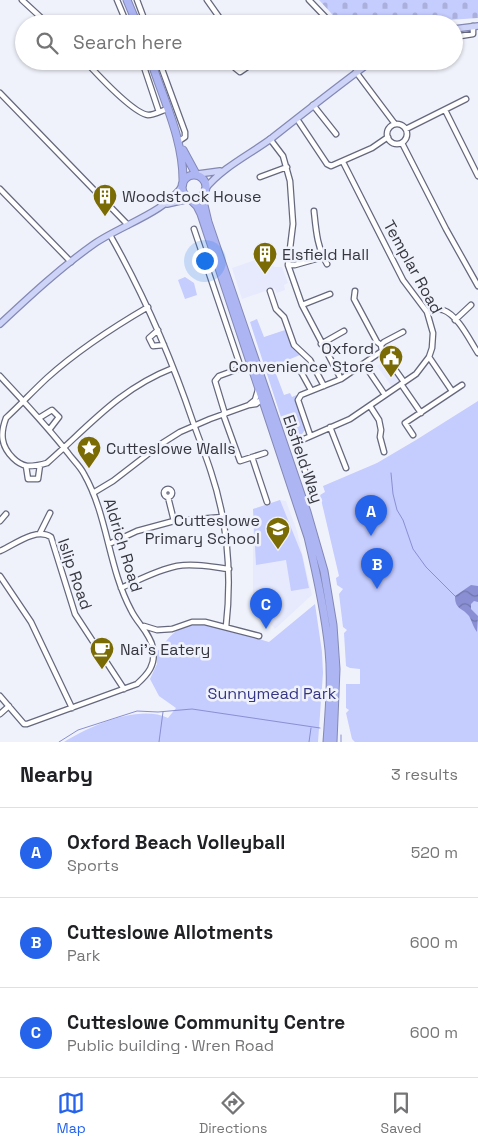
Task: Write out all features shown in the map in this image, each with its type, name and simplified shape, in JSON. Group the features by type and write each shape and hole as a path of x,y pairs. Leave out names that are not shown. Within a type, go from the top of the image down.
{"highway":[{"path":"127,0 133,15"},
{"path":"154,70 179,142 193,171 204,181 205,191 198,198 189,199 185,195 183,184 184,171 179,142"},
{"path":"183,184 189,176 197,174"},
{"name":"Elsfield Way","path":"205,191 204,206 307,512 324,571 333,625 336,669 333,742"},
{"name":"Elsfield Way","path":"189,199 196,204 201,214 308,537 317,572 329,651 330,670 326,742"}],"main road":[{"path":"463,28 476,26"},
{"path":"205,191 214,179 225,170 270,139 359,70"},
{"path":"197,174 209,174 225,170"},
{"path":"0,324 71,262 96,243 162,205 176,195 183,184"},
{"path":"162,205 189,199"}],"street":[{"path":"22,0 38,15"},
{"path":"118,0 124,15"},
{"path":"137,0 143,15"},
{"path":"207,0 218,15"},
{"path":"309,0 323,15"},
{"path":"463,36 474,34 476,26"},
{"path":"94,70 113,90 139,110 149,115 167,110"},
{"path":"145,70 159,112"},
{"path":"162,70 184,132 185,137 179,142"},
{"path":"356,72 395,124 401,125 406,129 407,137 402,143"},
{"path":"0,92 128,225"},
{"path":"406,129 466,99"},
{"path":"313,106 336,134"},
{"path":"445,110 478,176"},
{"path":"299,122 327,164 331,166 378,145 388,137"},
{"path":"330,127 335,122"},
{"path":"395,124 388,130 388,137 393,143 402,143"},
{"path":"270,139 283,156 290,182 293,224 288,265 302,305 341,379"},
{"path":"402,143 446,229 478,286"},
{"name":"Templar Road","path":"313,487 310,485 295,443 350,419 370,406 416,374 432,348 433,333 427,312 403,280 343,162"},
{"path":"260,177 287,167"},
{"path":"0,189 71,262"},
{"path":"314,211 317,238 327,264"},
{"path":"194,228 241,368 219,376 215,381 224,414 240,461 265,453"},
{"path":"110,235 158,330 212,473 223,517 229,569 229,602 226,626"},
{"path":"288,265 295,265 323,257"},
{"path":"270,291 276,309 284,318 294,345 310,360 324,386"},
{"path":"355,291 354,299 377,342 381,345 382,351 421,413"},
{"path":"302,305 330,294"},
{"path":"455,320 471,305"},
{"path":"148,307 76,354 23,401 1,425 1,440 4,449 18,462 26,466 47,463 121,396 143,381 172,368"},
{"path":"427,312 443,310 455,320 469,337 478,353"},
{"path":"158,330 149,338 153,346 164,345"},
{"path":"321,344 344,331"},
{"path":"381,345 403,332"},
{"path":"310,435 298,400 301,395 341,379 382,351"},
{"path":"428,357 452,391"},
{"path":"364,364 385,395"},
{"path":"300,370 310,390"},
{"name":"Aldrich Road","path":"0,376 39,418 84,473 93,493 121,588 137,620 144,626 153,650 152,666 147,675 137,684 124,689"},
{"path":"413,434 405,423 462,385"},
{"path":"249,405 255,400 258,388"},
{"path":"93,493 120,476 161,444 194,425 256,404 262,400 266,392"},
{"path":"370,406 380,420 380,437 384,452"},
{"path":"39,418 52,410 56,413 59,417 49,430"},
{"path":"330,427 346,468"},
{"path":"252,457 267,502"},
{"path":"26,466 28,479 38,479 40,465"},
{"path":"168,497 174,521"},
{"path":"40,533 50,513"},
{"path":"0,521 6,514"},
{"path":"109,544 137,531 174,521 223,517"},
{"name":"Islip Road","path":"0,551 40,533 51,537 75,614 124,689"},
{"path":"121,588 152,574 179,566 194,565 229,569"},
{"path":"0,576 31,622 72,708"},
{"path":"144,626 156,630 172,629 192,622 205,622 259,636"},
{"path":"0,696 24,724 27,724 124,689"},
{"path":"0,714 9,706"}],"shaded area":[{"path":"270,255 274,267 282,267 288,283 284,285 285,290 277,293 274,288 242,299 232,268"},
{"path":"386,360 401,381 392,387 377,366"},
{"name":"Cutteslowe Primary School","path":"280,500 286,501 297,531 312,595 275,629 263,615 253,612 253,509"}],"green space":[{"path":"319,0 478,0 478,18 463,19 463,15 333,15"},
{"path":"185,277 194,283 197,295 185,299 178,280"},
{"path":"257,319 264,337 285,330 292,346 300,355 273,366 284,395 290,393 292,397 299,394 296,402 305,430 302,434 290,436 288,429 290,428 286,416 281,417 250,322"},
{"path":"478,401 478,742 355,742 352,739 346,713 349,710 346,708 346,684 360,684 360,669 346,666 344,633 347,630 343,627 339,594 343,589 337,585 336,578 339,576 320,495 325,492 323,486 377,463"},
{"path":"280,500 302,555 309,588 291,591 286,560 256,565 253,509"},
{"name":"Sunnymead Park","path":"315,604 323,673 318,742 64,742 101,724 129,715 156,714 168,718 176,708 159,696 150,679 157,664 156,653 169,637 178,630 200,624 211,625 224,627 269,642"}],"water":[{"path":"471,585 478,586 478,602 474,601 471,604 471,609 478,616 477,632 469,616 455,601 455,596"}],"waterway":[{"path":"391,473 397,510 403,520 413,549 426,567 455,596"},
{"path":"59,742 78,730 137,711 158,712 192,709 320,728"},
{"path":"159,742 163,712"},
{"path":"309,742 311,728"},
{"path":"341,735 341,742"}],"place":[{"name":"Woodstock House","path":"105,217"},
{"name":"Elsfield Hall","path":"265,275"},
{"name":"Oxford Convenience Store","path":"391,378"},
{"name":"Cutteslowe Walls","path":"89,469"},
{"name":"Oxford Beach Volleyball","path":"371,536"},
{"name":"Cutteslowe Primary School","path":"278,550"},
{"name":"Cutteslowe Allotments","path":"377,589"},
{"name":"Cutteslowe Community Centre","path":"266,629"},
{"name":"Nai's Eatery","path":"102,670"}]}
